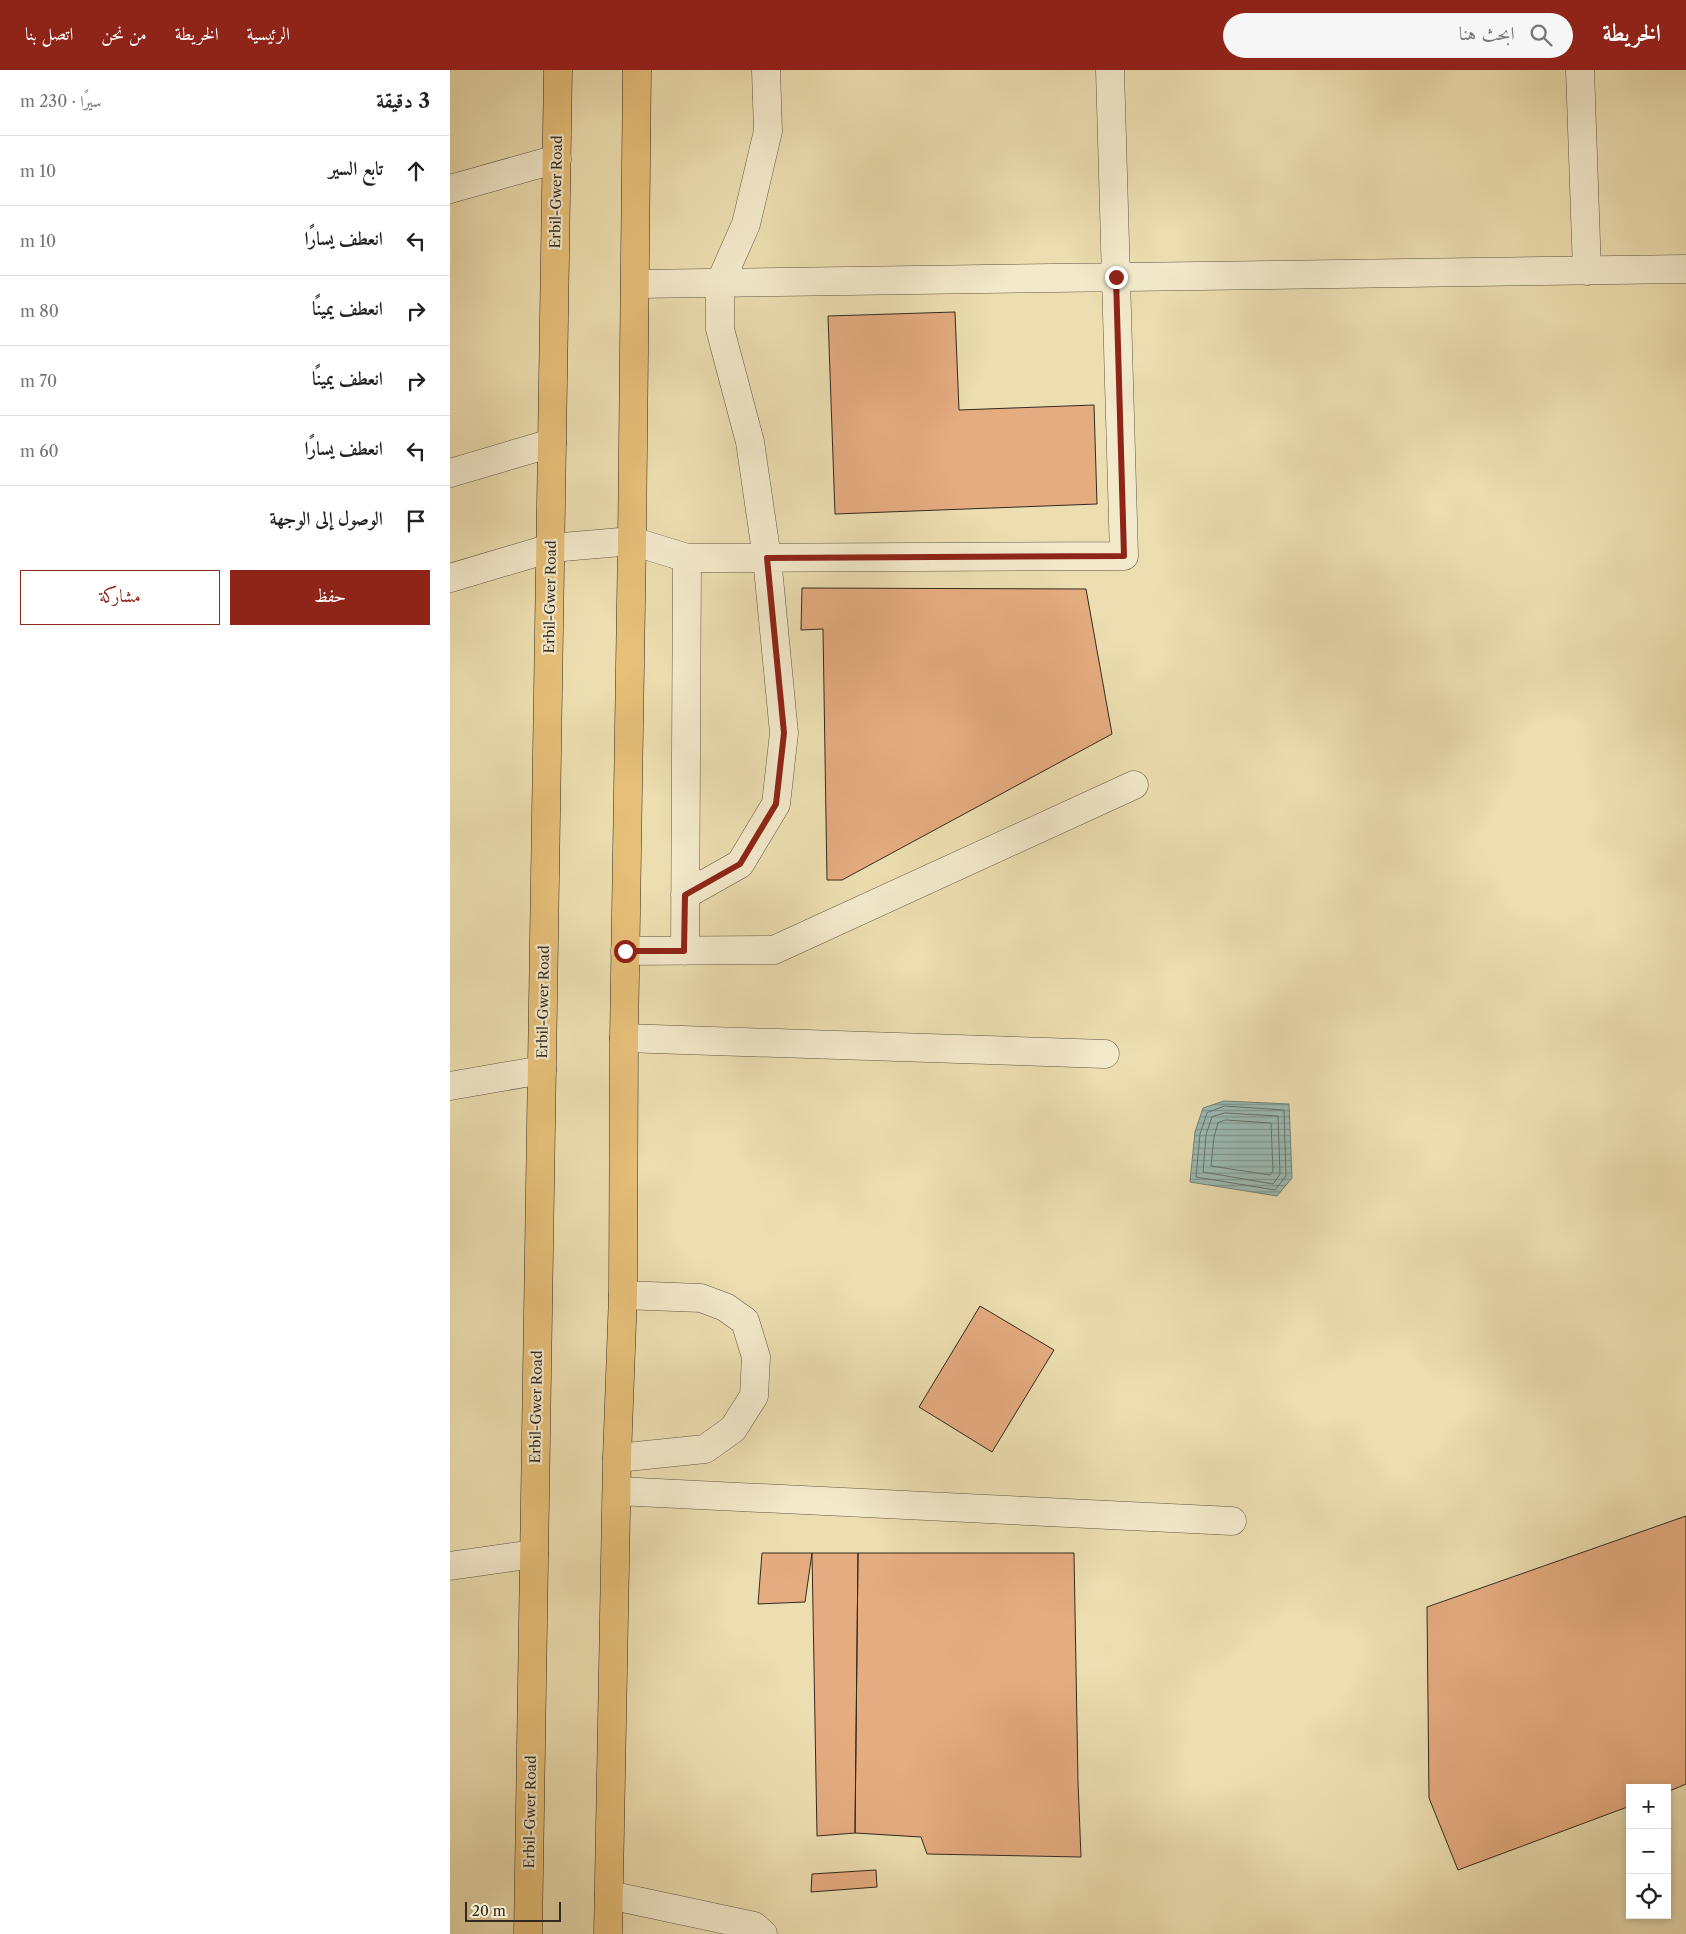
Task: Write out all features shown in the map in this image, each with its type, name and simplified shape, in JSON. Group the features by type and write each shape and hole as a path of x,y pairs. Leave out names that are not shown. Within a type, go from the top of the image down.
{"highway":[{"name":"Erbil-Gwer Road","path":"528,1934 558,70"},
{"path":"608,1934 622,1295 637,70"}],"street":[{"path":"685,895 740,864 776,804 784,733 767,558 750,442 720,328 720,283 746,224 768,131 766,70"},
{"path":"450,578 551,548 632,541 687,558 1124,556 1110,70"},
{"path":"1580,70 1588,271"},
{"path":"450,189 557,159"},
{"path":"635,284 1686,269"},
{"path":"450,473 552,443"},
{"path":"684,951 687,558"},
{"path":"625,951 774,950 1134,785"},
{"path":"624,1038 1105,1054"},
{"path":"450,1086 542,1070"},
{"path":"617,1458 705,1449 733,1429 754,1396 756,1357 745,1322 724,1307 701,1298 622,1295"},
{"path":"617,1490 1232,1522"},
{"path":"450,1566 534,1554"},
{"path":"609,1895 754,1926 763,1934"}],"water":[{"path":"1224,1101 1289,1104 1292,1178 1277,1196 1190,1182 1195,1132 1203,1108"}],"building":[{"path":"955,312 959,410 1094,405 1097,504 835,514 828,316"},
{"path":"802,588 1086,589 1112,734 842,880 827,880 823,629 801,630"},
{"path":"980,1306 1054,1350 992,1452 919,1407"},
{"path":"1686,1516 1686,1784 1671,1790 1671,1784 1626,1784 1626,1807 1458,1870 1429,1798 1427,1607"},
{"path":"762,1553 812,1553 805,1602 758,1604"},
{"path":"812,1553 858,1553 855,1833 817,1836"},
{"path":"858,1553 1074,1553 1081,1857 927,1854 921,1837 855,1833"},
{"path":"876,1870 877,1887 811,1892 812,1874"}],"route":[{"path":"625,951 684,951 685,895 740,864 776,804 784,733 767,558 1124,556 1116,277"}]}
